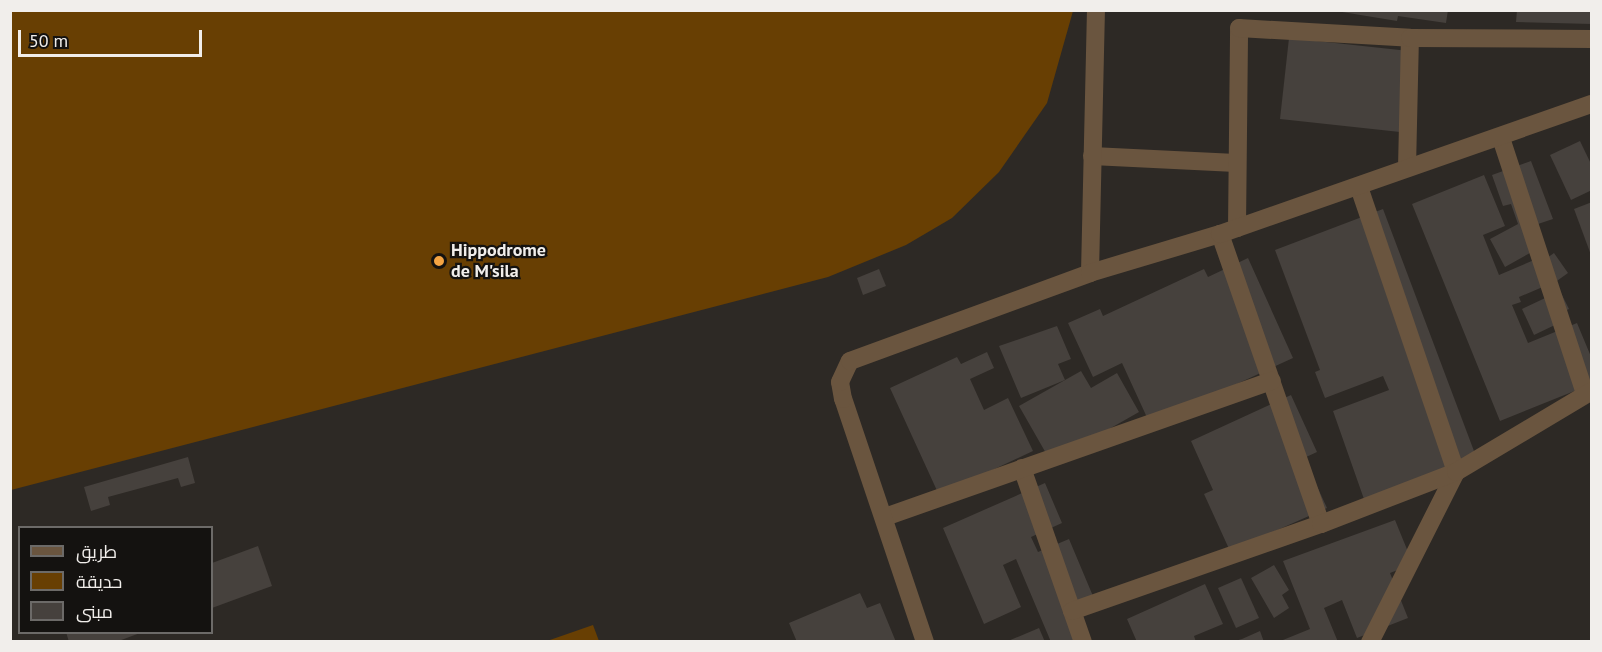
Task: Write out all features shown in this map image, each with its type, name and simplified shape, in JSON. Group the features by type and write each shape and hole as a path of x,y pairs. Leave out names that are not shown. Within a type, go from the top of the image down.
{"street":[{"path":"1090,273 1096,10"},
{"path":"1321,524 1272,381 1229,231 1236,163 1240,19 1410,38 1592,39"},
{"path":"1407,168 1410,38"},
{"path":"925,642 885,517 858,451 843,399 840,382 850,361 1090,273 1229,231 1359,187 1407,168 1501,138 1592,104"},
{"path":"1072,611 1321,524 1456,472 1588,392 1501,138"},
{"path":"1092,156 1236,163"},
{"path":"1359,187 1456,472 1370,642"},
{"path":"885,517 1272,381"},
{"path":"1022,468 1083,642"}],"green space":[{"name":"Hippodrome de M'sila","path":"11,10 1073,11 1047,103 999,172 952,218 906,245 828,277 11,490"},
{"path":"593,625 599,641 547,641"}],"building":[{"path":"1330,10 1448,10 1446,23 1398,16 1397,21"},
{"path":"1517,10 1592,10 1592,24 1516,22"},
{"path":"1289,38 1409,51 1400,132 1280,119"},
{"path":"1580,141 1592,166 1592,190 1571,200 1550,155"},
{"path":"1531,161 1553,219 1526,228 1537,249 1505,267 1490,239 1518,224 1511,204 1503,206 1492,175"},
{"path":"1484,175 1505,226 1483,235 1499,275 1534,260 1545,286 1519,297 1521,302 1512,305 1528,343 1577,323 1592,359 1592,384 1500,421 1412,204"},
{"path":"1592,202 1592,255 1591,255 1574,209"},
{"path":"1383,209 1477,459 1365,502 1333,411 1389,390 1383,376 1325,398 1315,372 1320,370 1275,250"},
{"path":"1554,253 1568,273 1554,283 1540,263"},
{"path":"1248,258 1293,358 1150,424 1122,363 1093,377 1068,323 1100,309 1103,316 1204,269 1208,277"},
{"path":"879,269 886,286 863,295 857,278"},
{"path":"1560,291 1569,309 1554,316 1557,324 1534,335 1522,309"},
{"path":"1057,326 1071,359 1058,364 1065,380 1021,398 999,346"},
{"path":"987,352 994,368 970,379 984,410 1008,398 1033,451 939,495 890,388 957,357 961,364"},
{"path":"1081,371 1091,388 1117,373 1139,412 1051,462 1019,406"},
{"path":"1291,395 1317,452 1304,458 1327,508 1230,551 1204,494 1213,490 1191,441"},
{"path":"188,457 195,483 181,487 178,478 108,497 110,505 91,511 84,487"},
{"path":"1045,483 1062,523 1031,537 1038,552 1069,539 1098,608 1081,616 1092,642 1051,642 1016,559 1003,565 1021,607 984,624 943,528"},
{"path":"1395,520 1413,564 1390,573 1408,618 1357,638 1342,600 1324,608 1338,642 1278,642 1310,629 1283,561"},
{"path":"258,546 272,586 213,608 213,563"},
{"path":"1274,565 1289,590 1282,595 1289,608 1274,618 1251,578"},
{"path":"1241,578 1259,618 1236,628 1218,588"},
{"path":"1205,584 1223,624 1194,636 1196,642 1137,642 1127,619"},
{"path":"860,593 867,608 880,603 896,642 797,642 789,623"},
{"path":"1039,628 1045,642 1008,642 1008,641"},
{"path":"1260,631 1264,642 1231,642 1242,639"},
{"path":"67,634 137,634 116,642 69,642"}],"place":[{"name":"Hippodrome de M'sila","path":"439,261"}]}
